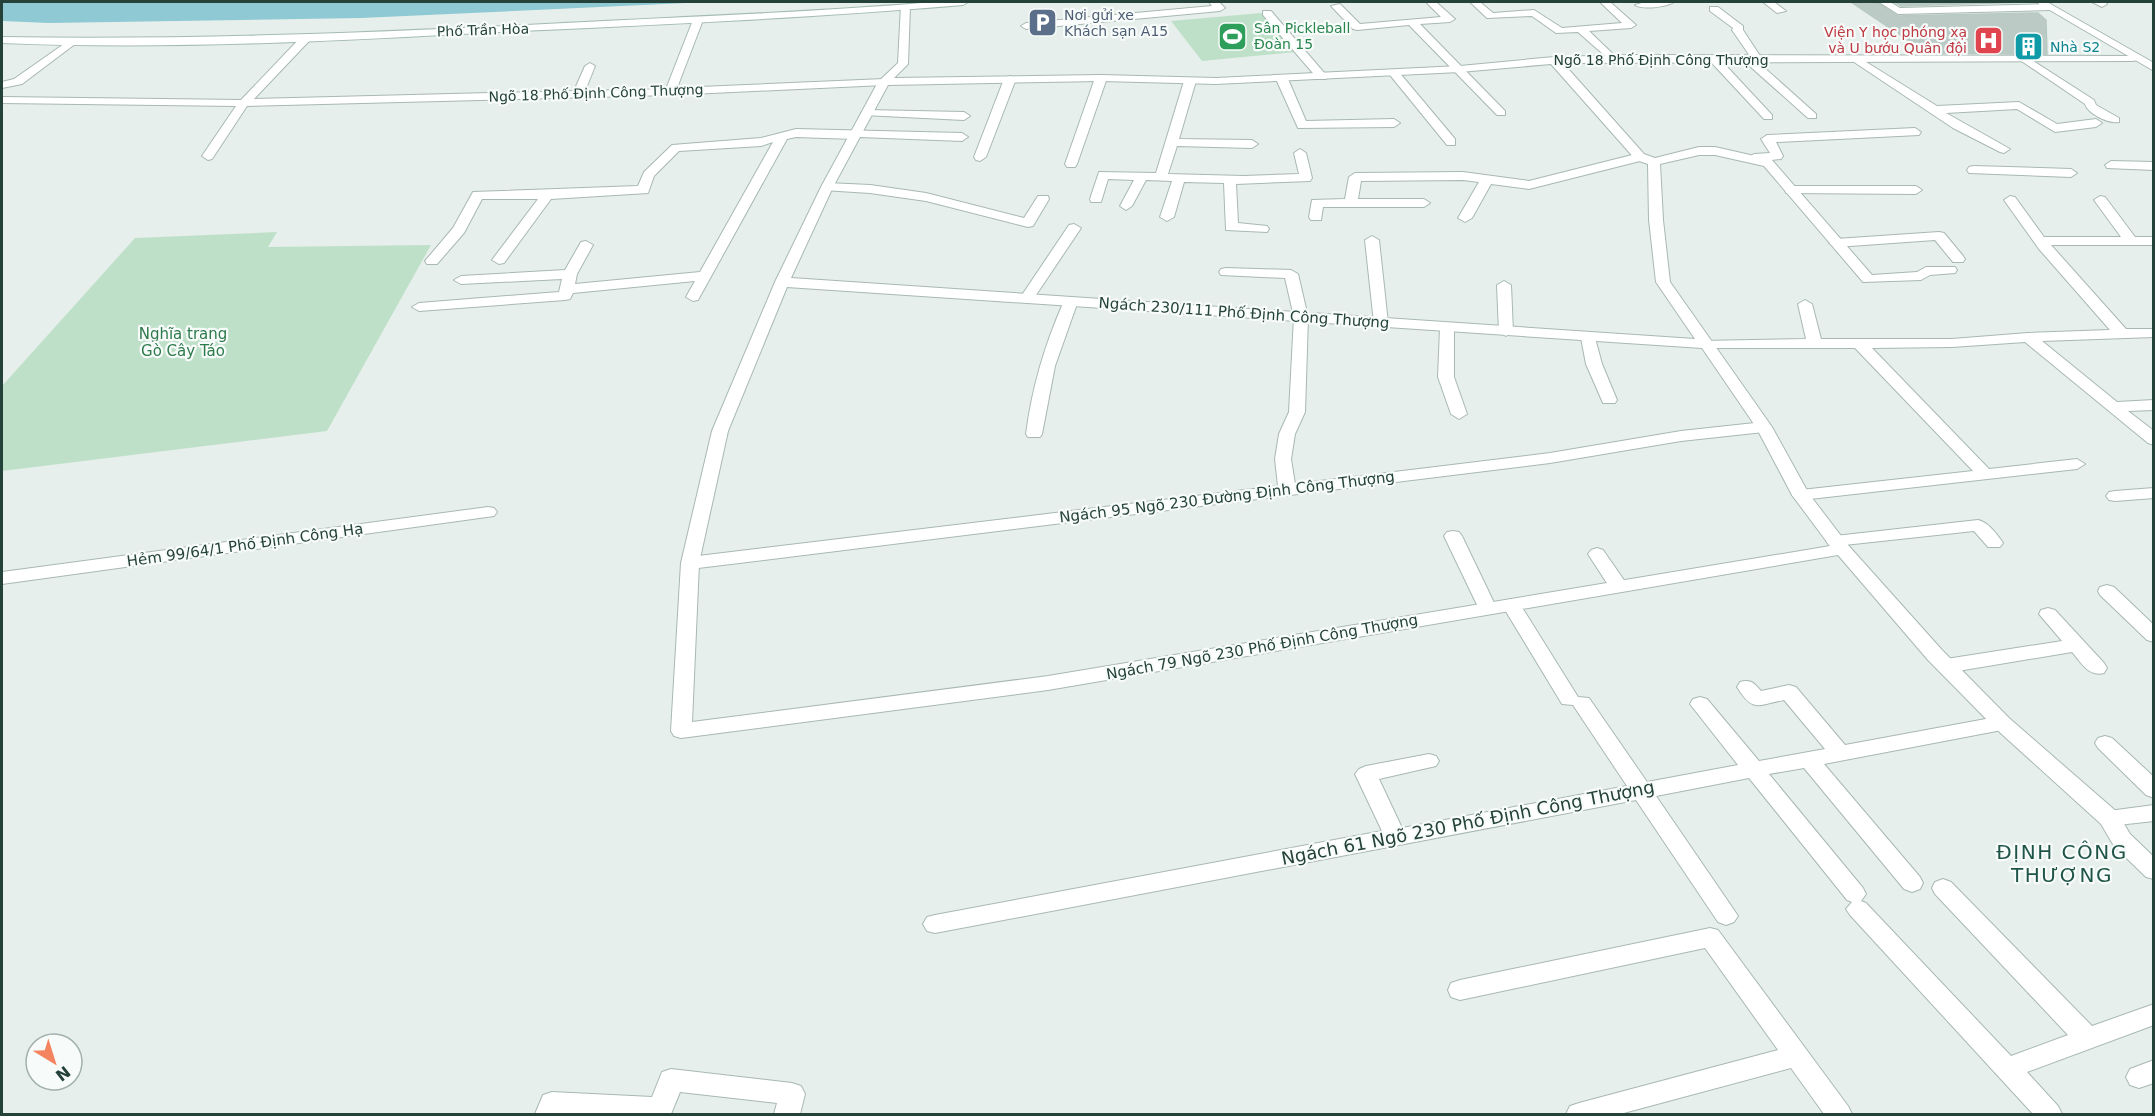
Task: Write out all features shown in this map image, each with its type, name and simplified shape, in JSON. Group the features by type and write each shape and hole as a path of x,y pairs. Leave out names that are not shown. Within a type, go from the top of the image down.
{"street":[{"name":"Phố Trần Hòa","path":"2,40 71,42 307,37 698,20 963,2"},
{"path":"1026,26 1220,8 1214,2"},
{"path":"1336,6 1358,27 1450,19 1431,2"},
{"path":"1475,2 1491,16 1534,13 1560,31 1631,25 1606,3"},
{"path":"1640,5 1669,2"},
{"path":"1768,2 1781,11"},
{"path":"1884,2 1898,11 2007,8 2045,4 2133,58 2154,68"},
{"path":"1996,2 2007,8"},
{"path":"1719,5 1739,28 1737,30 1753,59 1812,116"},
{"path":"690,563 720,431 782,282 827,187 884,82 903,64 905,7"},
{"path":"1267,13 1322,77"},
{"path":"670,92 698,20"},
{"path":"1412,22 1501,113"},
{"path":"1580,29 1612,59"},
{"path":"208,156 244,103 307,37"},
{"path":"2,85 18,82 71,42"},
{"path":"2024,58 2090,102 2091,107 2115,120"},
{"name":"Ngõ 18 Phố Định Công Thượng","path":"2,100 244,103 670,92 884,82 1010,79 1101,78 1190,81 1282,79 1460,69 1554,60 2133,58"},
{"path":"1714,59 1767,117"},
{"path":"1554,60 1647,159 1663,282 1764,427 1802,495 1838,545 1946,666 2002,723 2109,819 2122,840 2148,860"},
{"path":"1858,60 1957,125 2008,149 2009,171"},
{"path":"578,94 590,66"},
{"path":"1394,73 1451,142"},
{"path":"1071,164 1101,78"},
{"path":"980,157 1010,79"},
{"path":"1282,79 1302,125 1394,123"},
{"path":"1161,177 1190,81"},
{"path":"1935,110 2019,105 2055,128 2096,123"},
{"path":"867,113 964,116"},
{"path":"1754,158 1777,156 1775,149 1767,139 1915,132"},
{"path":"432,261 459,230 478,195 547,195 643,190 648,175 676,148 761,142 796,133 962,136"},
{"path":"693,297 783,136"},
{"path":"1172,142 1252,144"},
{"path":"1351,203 1355,177 1463,176 1529,185 1647,159 1707,151 1754,158 1768,163 1836,243 1868,279 1921,276 1926,271 1954,264 1939,236 1836,243"},
{"path":"1096,199 1103,175 1230,180 1306,178 1300,153"},
{"path":"2111,165 2154,166"},
{"path":"1973,170 2071,173"},
{"path":"1126,206 1142,176"},
{"path":"1167,217 1179,178"},
{"path":"1465,218 1487,179"},
{"path":"1230,180 1231,227 1262,229"},
{"path":"827,187 870,189 926,197 1028,223 1043,199"},
{"path":"1791,190 1916,190"},
{"path":"499,260 547,195"},
{"path":"2010,200 2040,241 2154,241"},
{"path":"2100,200 2131,241"},
{"path":"1316,217 1317,203 1424,203"},
{"path":"1027,298 1074,228"},
{"path":"1372,240 1381,323"},
{"path":"419,307 565,296 570,274 586,245"},
{"path":"2043,246 2122,334"},
{"path":"1226,272 1291,274 1301,317 1297,412 1287,434 1283,459 1287,489"},
{"path":"461,280 570,274"},
{"path":"567,289 705,276"},
{"name":"Ngách 230/111 Phố Định Công Thượng","path":"782,282 1588,338 1706,344 1952,343 2028,337 2154,333"},
{"path":"1504,285 1506,332"},
{"path":"1034,434 1038,395 1047,356 1071,301"},
{"path":"1805,304 1815,344"},
{"path":"1447,328 1446,377 1460,414"},
{"path":"2028,337 2154,440"},
{"path":"1588,338 1594,364 1609,400"},
{"path":"1860,344 1986,474"},
{"path":"2111,407 2154,405"},
{"name":"Ngách 95 Ngõ 230 Đường Định Công Thượng","path":"690,563 1550,458 1681,436 1764,427"},
{"path":"1802,495 2077,464"},
{"path":"2115,496 2154,493"},
{"name":"Hẻm 99/64/1 Phố Định Công Hạ","path":"2,578 488,512"},
{"name":"Ngách 79 Ngõ 230 Phố Định Công Thượng","path":"690,563 681,731 1048,683 1619,587 1838,545 1978,525 1994,543"},
{"path":"1453,536 1488,609"},
{"path":"1597,554 1619,587"},
{"path":"2107,591 2154,636"},
{"path":"1511,605 1575,701 1642,790 1726,916"},
{"path":"2048,614 2097,668"},
{"path":"1946,666 2075,645"},
{"path":"1747,687 1756,699 1789,692 1842,754"},
{"path":"1700,704 1857,901 2006,1069 2049,1114"},
{"name":"Ngách 61 Ngõ 230 Phố Định Công Thượng","path":"935,924 2002,723"},
{"path":"2105,743 2154,790"},
{"path":"1809,760 1912,883"},
{"path":"1396,837 1366,774 1429,761"},
{"path":"2109,819 2154,813"},
{"path":"1943,888 2087,1038"},
{"path":"1460,990 1710,937 1839,1114"},
{"path":"2006,1069 2087,1038 2151,1019"},
{"path":"1579,1114 1796,1056"},
{"path":"548,1114 552,1103 660,1112 672,1080 792,1094 787,1114"}],"green space":[{"name":"Sân Pickleball Đoàn 15","path":"1261,13 1296,52 1202,61 1171,21"},
{"name":"Nghĩa trang Gò Cây Táo","path":"277,232 268,247 431,245 327,431 2,471 2,386 135,238"}],"water":[{"path":"2,2 708,2 361,18 49,23 2,21"}],"building":[{"path":"1851,2 1877,2 1898,16 2038,13 2046,20 2047,54 1927,53"},
{"path":"1894,2 2027,2 1901,6"}],"place":[{"name":"Nơi gửi xe Khách sạn A15","path":"1043,23"},
{"name":"Sân Pickleball Đoàn 15","path":"1233,36"},
{"name":"Viện Y học phóng xạ và U bướu Quân đội","path":"1988,40"},
{"name":"Nhà S2","path":"2029,47"}],"district":[{"name":"ĐỊNH CÔNG THƯỢNG","path":"2062,864"}]}
